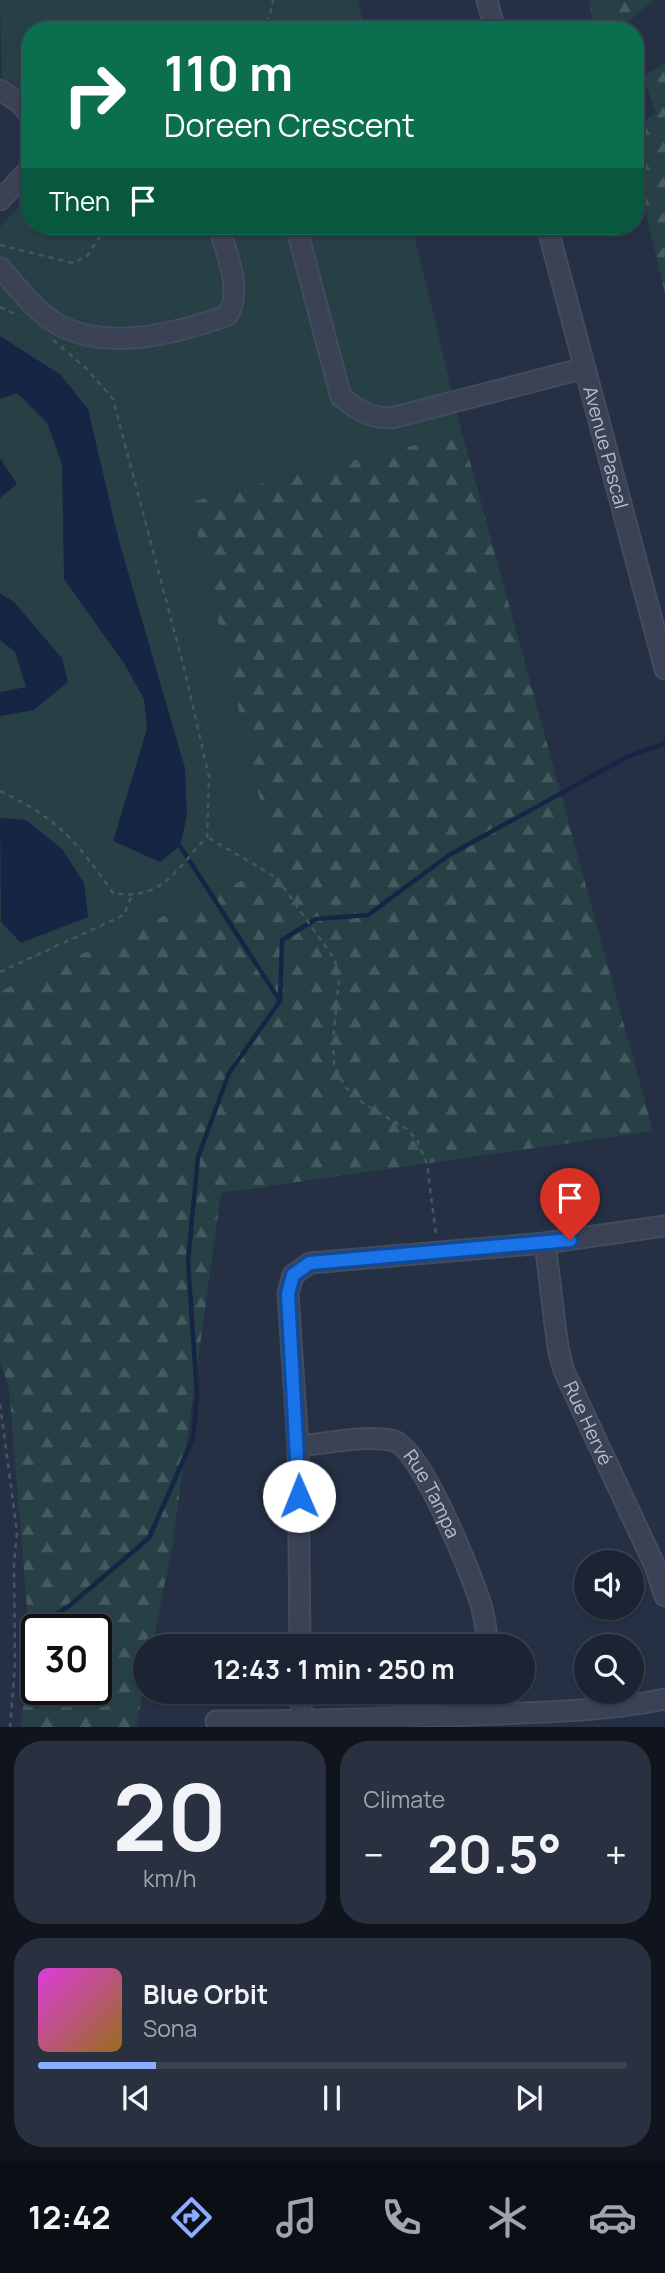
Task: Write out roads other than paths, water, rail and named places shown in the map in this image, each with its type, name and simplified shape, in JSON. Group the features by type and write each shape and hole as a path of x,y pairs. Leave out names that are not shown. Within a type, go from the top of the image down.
{"street":[{"path":"487,0 493,21"},
{"path":"0,90 21,104"},
{"path":"0,200 21,178"},
{"path":"0,268 53,322 90,338 123,340 228,315 234,304 236,289 221,235"},
{"path":"298,235 341,397 359,411 374,418 391,418 585,368"},
{"name":"Avenue Pascal","path":"549,235 665,668"},
{"path":"300,1634 298,1446 288,1294 293,1275 310,1263 545,1243 665,1226"},
{"name":"Rue Hervé","path":"545,1243 558,1348 564,1371 655,1566 665,1596"},
{"name":"Rue Tampa","path":"298,1446 387,1441 397,1442 414,1456 464,1558 482,1607 487,1634"},
{"path":"216,1721 301,1724 626,1707 665,1699"},
{"path":"301,1704 301,1724"},
{"path":"497,1704 498,1714"}],"water":[{"path":"0,336 61,375 88,409 119,541 185,768 187,816 180,846 160,862 113,841 147,729 144,699 125,665 64,579 62,464 47,423 17,393 0,399"},
{"path":"0,458 17,484 0,498"},
{"path":"0,593 14,602 62,658 68,682 34,710 0,716 0,692 26,687 15,652 0,640"},
{"path":"0,818 26,820 62,849 84,883 88,917 21,943 1,922"}],"waterway":[{"path":"56,1614 149,1538 193,1438 197,1395 188,1261 198,1157 229,1073 280,1001 282,940 316,919 368,915 449,855 627,757 665,743"},
{"path":"180,846 280,1001"}]}
